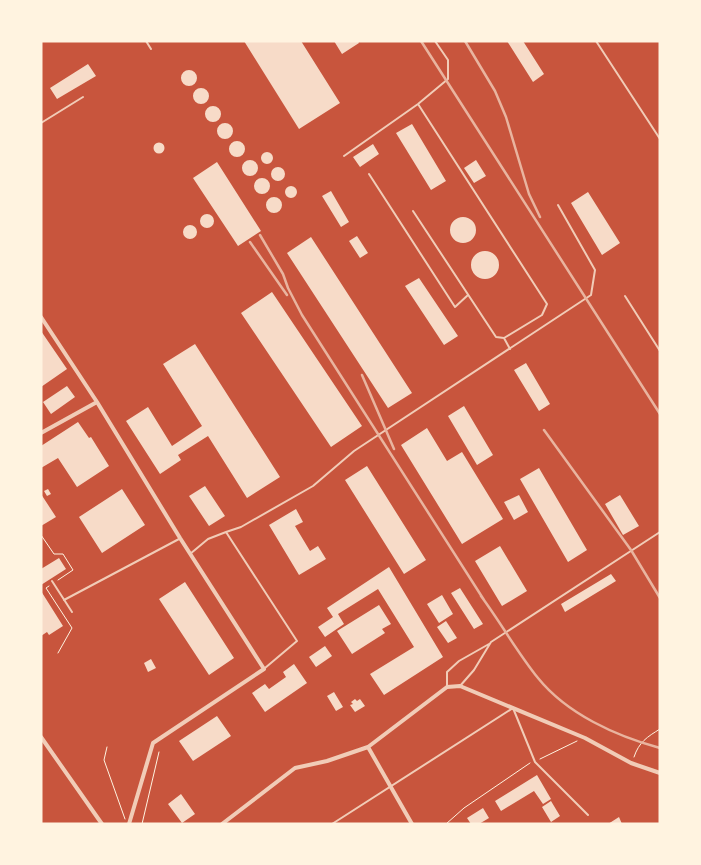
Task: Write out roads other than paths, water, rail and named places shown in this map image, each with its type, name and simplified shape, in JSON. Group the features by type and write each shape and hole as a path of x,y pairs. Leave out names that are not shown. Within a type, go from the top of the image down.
{"street":[{"path":"41,316 97,402 190,554 264,668 153,742 128,824"},
{"path":"41,433 97,402"},
{"path":"222,824 295,768 328,761 368,747 447,687 460,686 584,738 631,763 660,773"},
{"path":"41,737 102,824"},
{"path":"368,747 412,824"}],"lane":[{"path":"146,41 151,49"},
{"path":"344,156 418,104 448,80 448,60 435,41"},
{"path":"596,41 660,139"},
{"path":"41,122 83,96"},
{"path":"413,211 496,337 504,338 542,315 547,304 418,104"},
{"path":"369,174 454,307 468,295"},
{"path":"190,554 208,539 241,528 313,486 354,451 591,295 595,270 558,205"},
{"path":"625,296 660,351"},
{"path":"504,338 510,349"},
{"path":"226,532 297,641 264,668"},
{"path":"447,687 448,672 459,661 660,532"},
{"path":"64,600 180,538"},
{"path":"52,581 72,612"},
{"path":"460,686 474,670 491,642"},
{"path":"332,824 512,708 535,762 588,815"}],"railway":[{"path":"421,41 660,414"},
{"path":"465,41 495,91 506,117 529,194 540,217"},
{"path":"260,235 283,274 302,315 484,600"},
{"path":"250,242 287,295"},
{"path":"362,375 394,449"},
{"path":"544,430 631,550 660,598"},
{"path":"481,596 530,668 550,691 593,722 626,737 660,748"}]}
